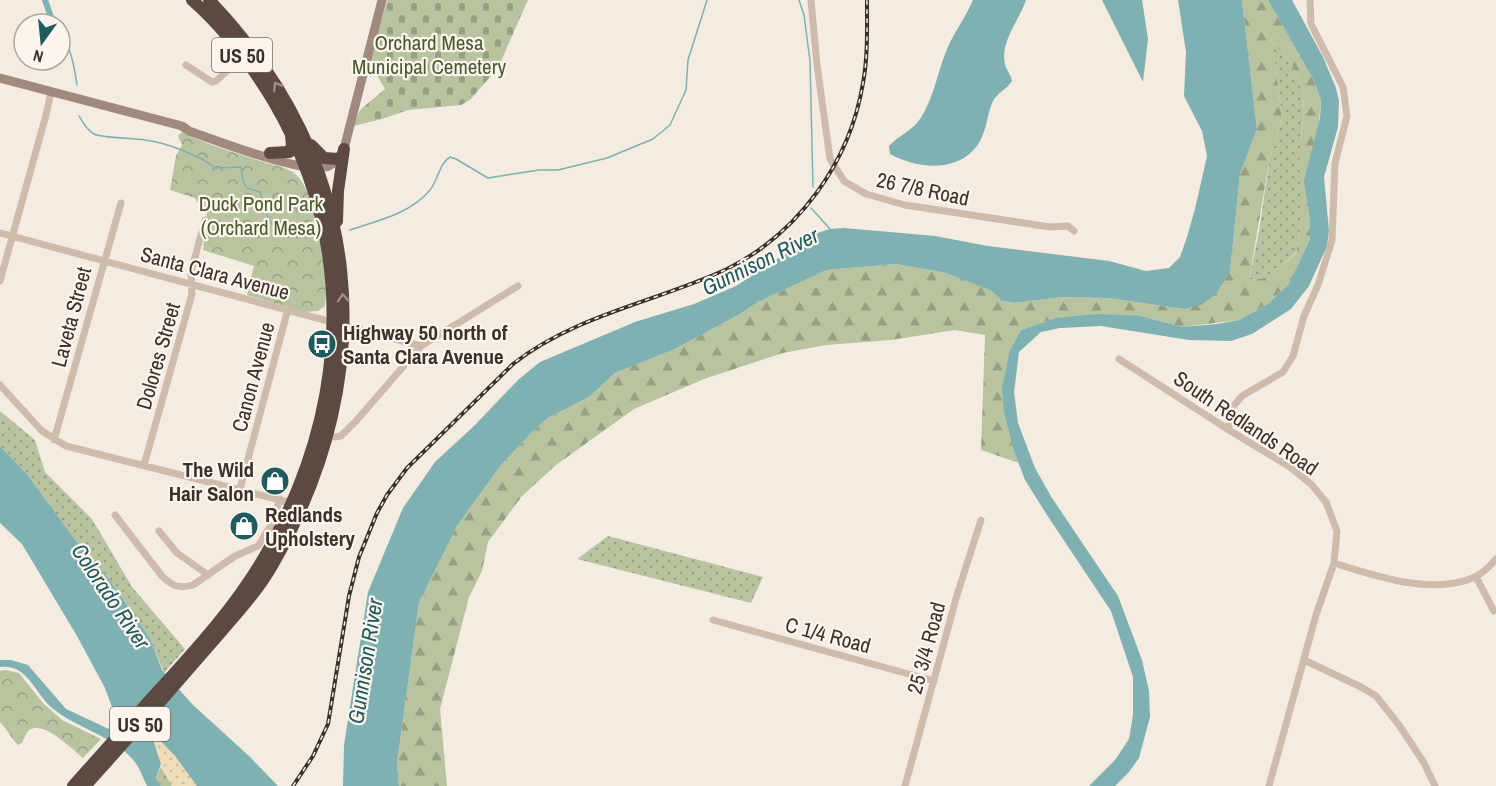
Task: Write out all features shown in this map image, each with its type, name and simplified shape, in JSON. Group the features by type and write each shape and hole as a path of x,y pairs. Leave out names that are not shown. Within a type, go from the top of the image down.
{"highway":[{"name":"US 50","path":"192,0 232,42 260,80 291,134 305,166 331,213 343,295 339,323"},
{"name":"US 50","path":"85,786 219,629 259,566 286,501 327,420 341,366 339,323 325,234 305,166 304,137 289,106 264,66 240,33 209,0"},
{"path":"270,153 289,152 292,146 291,134"},
{"path":"304,137 324,158 341,154 336,237"},
{"name":"US 50","path":"219,629 241,611 272,566 306,500 328,436 327,420"},
{"path":"306,500 304,491 327,420"},
{"path":"241,611 246,596 267,566 293,518 286,501"},
{"name":"US 50","path":"74,786 192,660"}],"main road":[{"path":"182,126 189,131 285,164 330,166 341,154 382,0"},
{"path":"0,78 182,126 191,125 305,166"}],"street":[{"name":"26 7/8 Road","path":"812,0 817,65 830,159 844,181 866,194 905,205 1038,226 1068,226 1074,231"},
{"path":"1229,430 1231,410 1242,396 1283,372 1293,356 1304,316 1318,285 1332,240 1335,163 1347,116 1343,87 1311,24 1310,0"},
{"path":"186,65 212,82 244,58 264,66"},
{"path":"0,281 51,92"},
{"name":"Laveta Street","path":"54,440 121,203"},
{"name":"Dolores Street","path":"144,465 192,294 191,272 205,220"},
{"name":"Santa Clara Avenue","path":"0,233 421,346"},
{"path":"328,436 341,436 421,346 518,286"},
{"name":"Canon Avenue","path":"240,489 288,309"},
{"name":"South Redlands Road","path":"1119,359 1290,467 1311,484 1326,502 1337,531 1334,563 1269,786"},
{"path":"0,385 42,431 66,446 286,501 258,546 235,556 185,588 171,584 162,576 115,515"},
{"name":"25 3/4 Road","path":"905,786 957,595 981,520"},
{"path":"159,531 177,553 208,575"},
{"path":"1334,563 1413,584 1460,582 1476,577 1496,559"},
{"path":"1476,577 1494,611"},
{"name":"C 1/4 Road","path":"713,620 934,681"},
{"path":"1304,660 1376,696 1399,725 1435,786"}],"green space":[{"name":"Orchard Mesa Municipal Cemetery","path":"387,0 528,0 498,68 470,100 461,105 408,110 353,126 360,110 385,89 370,63"},
{"path":"1242,0 1268,0 1314,81 1321,100 1310,239 1289,284 1268,304 1239,320 1183,327 1140,316 1055,318 1021,330 1010,350 1014,451 1019,463 981,450 985,335 955,330 891,340 826,345 783,353 704,379 634,409 556,465 522,496 488,542 482,571 469,597 440,709 447,786 399,786 397,763 419,603 457,526 501,465 548,418 589,397 615,373 675,349 758,302 825,270 896,264 946,273 993,291 1002,301 1015,303 1062,297 1108,298 1184,309 1230,272 1240,174 1257,129","holes":["1269,39 1290,61 1302,85 1304,111 1299,160 1302,220 1296,253 1265,278 1249,280 1270,157 1282,118 1276,69"]},
{"path":"1268,38 1290,61 1302,85 1304,111 1301,137 1302,220 1296,252 1281,267 1265,278 1249,280 1270,157 1282,118 1276,69"},
{"name":"Duck Pond Park (Orchard Mesa)","path":"182,132 201,141 284,168 300,180 315,212 320,233 325,275 325,306 318,311 304,312 247,295 254,266 203,250 207,211 200,207 195,198 170,190 176,156 182,145 178,136"},
{"path":"0,411 35,440 45,472 92,519 132,587 185,649 164,673 150,638 106,575 76,541 27,474 0,446"},
{"path":"608,536 763,577 751,603 577,559"},
{"path":"0,671 19,673 43,703 62,720 101,739 83,758 58,737 42,729 29,730 22,743 18,745 0,722"},
{"path":"161,767 172,786 161,786 156,778"}],"sand":[{"path":"155,734 197,786 172,786 161,767 152,736"}],"water":[{"path":"973,0 1026,0 1005,47 1005,64 1012,81 993,101 980,141 962,159 939,166 914,163 890,154 889,146 913,126 924,112 932,96 948,47"},
{"path":"1102,0 1142,0 1148,39 1143,82"},
{"name":"Gunnison River","path":"1178,0 1242,0 1257,129 1240,174 1230,272 1216,294 1201,305 1184,309 1108,298 1062,297 1015,303 1002,301 992,291 946,273 896,264 826,270 758,302 675,349 615,373 589,397 548,418 534,430 501,465 457,526 419,603 397,763 399,786 343,786 344,745 368,592 403,508 435,462 518,380 540,362 635,322 694,304 736,286 817,233 830,229 844,228 935,236 988,246 1109,261 1146,271 1169,268 1180,257 1187,237 1207,156 1202,131 1184,96 1186,52"},
{"path":"1268,0 1292,0 1323,57 1339,101 1338,127 1324,177 1329,231 1327,246 1309,286 1291,309 1252,334 1231,341 1189,340 1101,326 1060,328 1041,332 1019,352 1014,392 1018,423 1035,468 1052,498 1118,596 1142,660 1149,691 1150,717 1139,758 1115,786 1089,786 1115,760 1129,739 1133,715 1133,677 1111,611 1025,480 1014,451 1004,412 1002,388 1010,350 1021,330 1055,318 1098,314 1140,316 1183,327 1239,320 1268,304 1289,284 1310,239 1310,219 1304,181 1320,118 1321,100 1314,81"},
{"name":"Colorado River","path":"0,446 27,474 76,541 106,575 150,638 162,670 192,704 278,786 197,786 175,756 155,735 152,736 161,764 156,778 161,786 147,786 140,770 126,752 52,708 24,674 9,667 0,667 0,660 11,660 28,665 66,709 109,729 115,726 116,718 105,688 77,636 22,544 0,523"}],"waterway":[{"path":"45,0 49,12"},
{"path":"350,230 404,211 413,205 430,190 443,164 450,157 488,178 539,170 558,170 607,158 653,139 670,125 686,90 688,60 707,0"},
{"path":"799,0 804,15 810,61 813,187"},
{"path":"72,57 77,85"},
{"path":"79,116 94,134 153,141 192,154 215,168 241,167 243,181 247,188 260,192 265,211 272,224 283,232 304,236"},
{"name":"Gunnison River","path":"811,208 830,229"}],"railway":[{"path":"293,786 313,756 328,724 349,596 359,557 387,495 407,468 513,364 537,347 589,321 727,269 753,254 777,236 798,215 817,192 833,167 856,112 866,63 867,0"}],"place":[{"name":"Highway 50 north of Santa Clara Avenue","path":"322,344"},
{"name":"The Wild Hair Salon","path":"275,481"},
{"name":"Redlands Upholstery","path":"244,526"}]}
